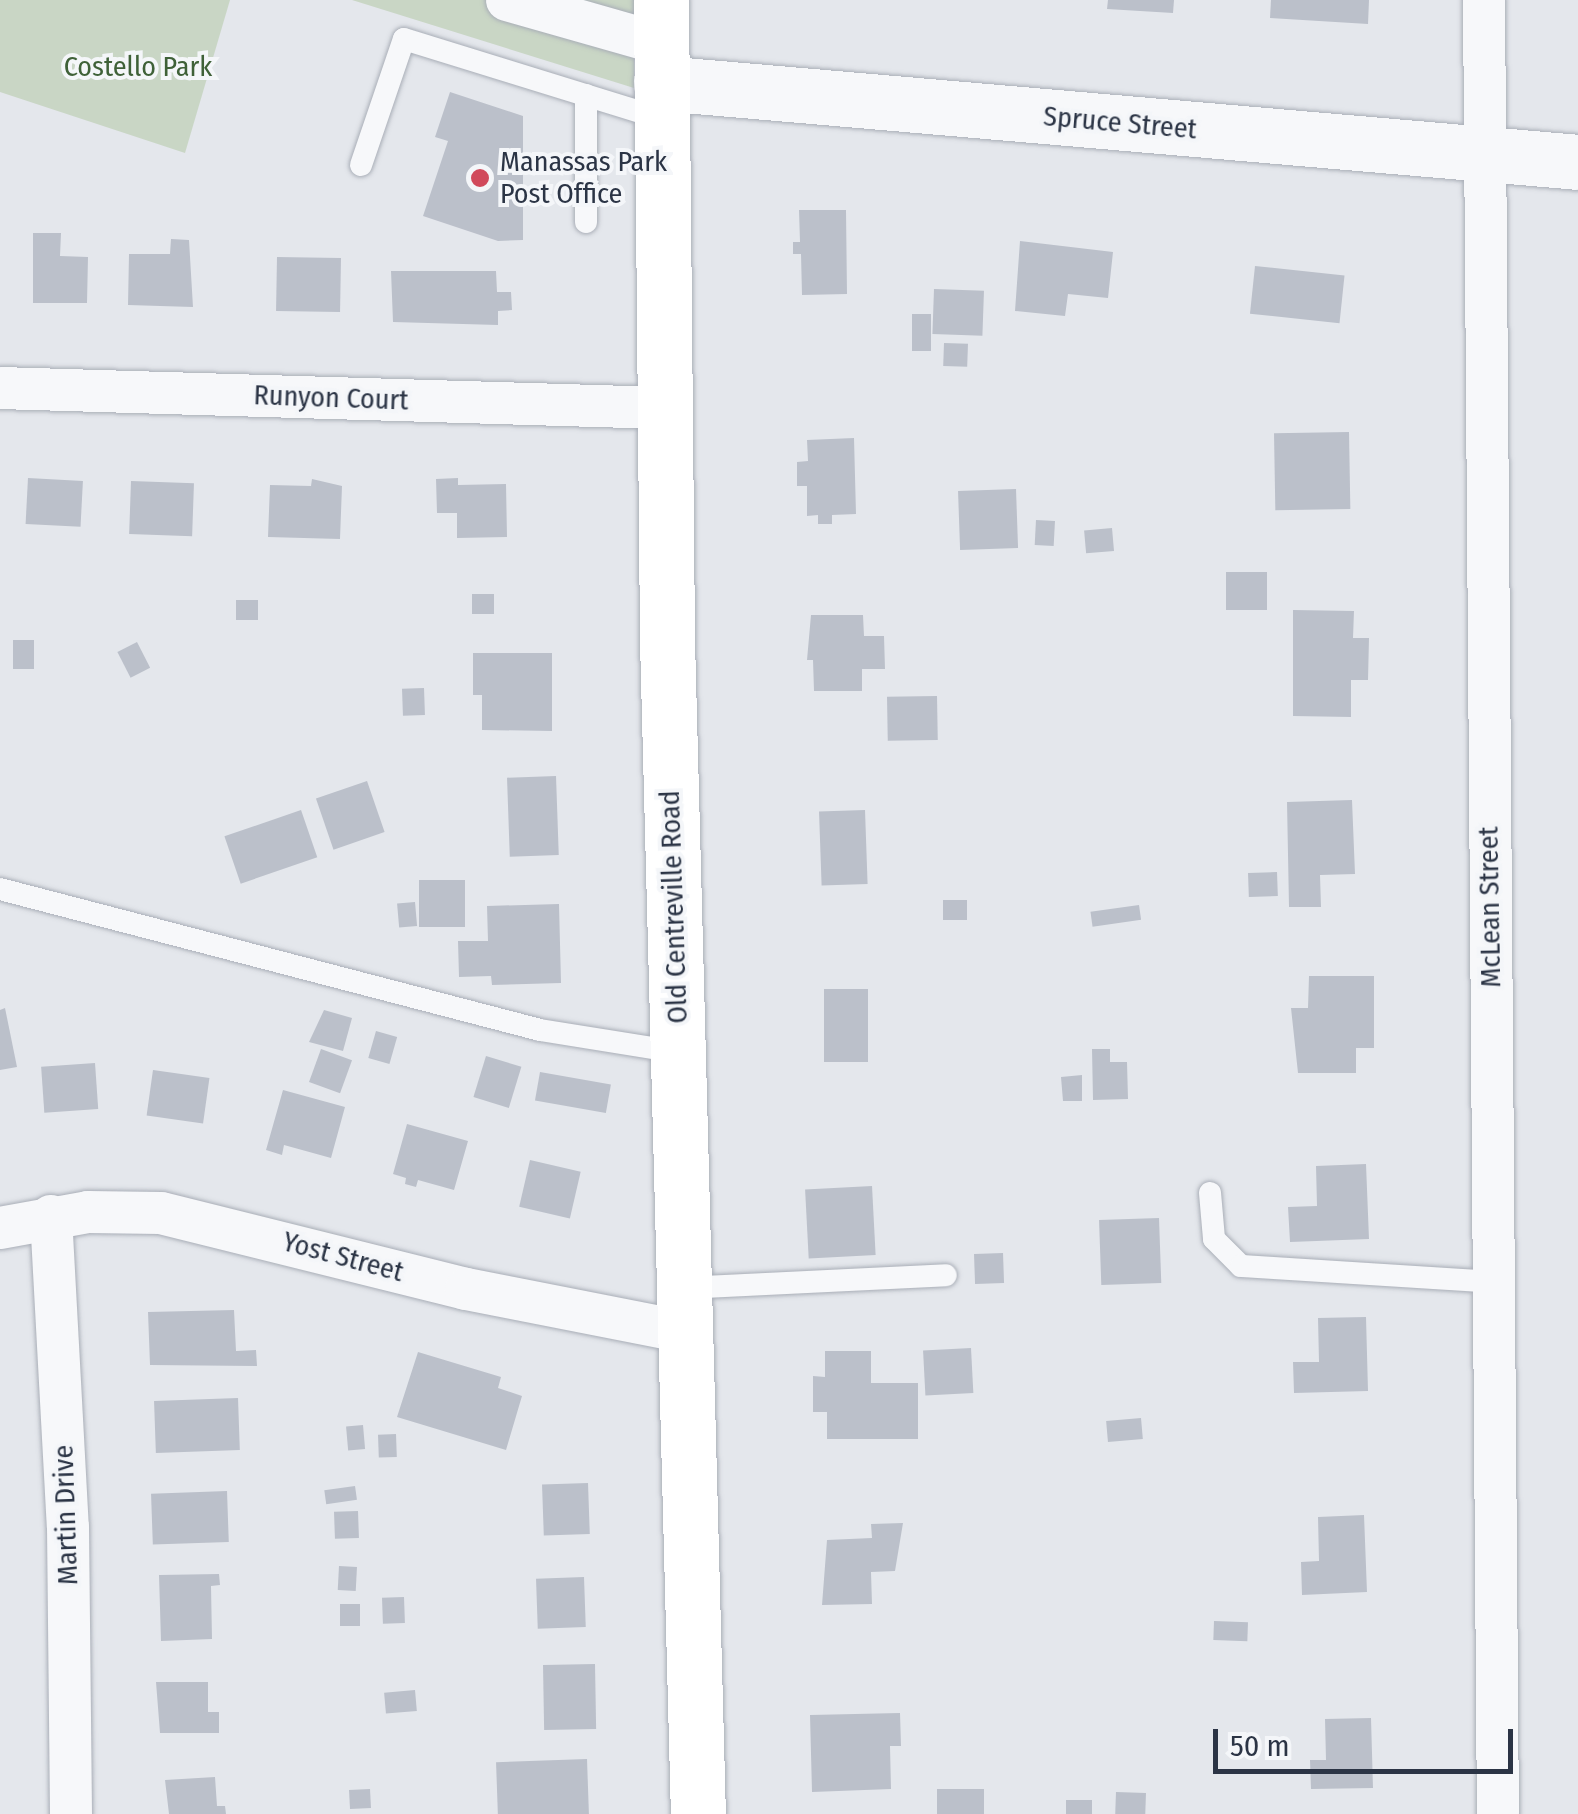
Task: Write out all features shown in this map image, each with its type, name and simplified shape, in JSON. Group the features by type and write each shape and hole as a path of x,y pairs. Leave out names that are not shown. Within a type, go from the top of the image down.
{"main road":[{"name":"Old Centreville Road","path":"661,62 663,408 698,1814"}],"street":[{"name":"Spruce Street","path":"506,0 661,62 1578,162"},
{"name":"McLean Street","path":"1484,0 1498,1814"},
{"name":"Runyon Court","path":"0,388 663,408"},
{"name":"Yost Street","path":"0,1228 51,1216 128,1211 194,1218 466,1289 685,1310"},
{"name":"Martin Drive","path":"51,1216 68,1527 71,1814"}],"lane":[{"path":"361,165 404,39 586,95 661,62"},
{"path":"586,95 586,222"},
{"path":"0,889 540,1030 678,1052"},
{"path":"1210,1193 1214,1239 1241,1266 1494,1282"},
{"path":"685,1310 946,1275"}],"green space":[{"name":"Costello Park","path":"0,0 230,0 185,153 0,92"},
{"path":"352,0 634,0 634,88"}],"building":[{"path":"1108,0 1174,0 1173,13 1107,9"},
{"path":"1271,0 1369,0 1368,24 1270,18"},
{"name":"Manassas Park Post Office","path":"450,92 523,116 523,240 498,241 423,216 448,141 435,137"},
{"path":"799,210 846,210 847,294 802,295 801,254 793,254 793,242 800,242"},
{"path":"33,233 61,233 60,256 88,257 87,303 33,303"},
{"path":"171,239 189,240 193,307 128,305 129,254 170,254"},
{"path":"1020,241 1113,252 1108,298 1068,294 1065,316 1015,311"},
{"path":"277,257 341,258 340,312 276,311"},
{"path":"1255,266 1345,275 1339,323 1250,314"},
{"path":"391,271 496,271 497,292 511,292 512,310 498,311 498,325 393,322"},
{"path":"934,289 984,291 982,336 932,334"},
{"path":"912,314 931,314 931,351 912,351"},
{"path":"944,343 968,344 967,367 943,366"},
{"path":"1349,432 1350,509 1275,510 1274,433"},
{"path":"854,438 856,514 832,515 832,524 818,524 818,515 807,516 807,486 797,486 797,462 808,461 807,440"},
{"path":"28,478 83,481 81,527 26,524"},
{"path":"458,478 458,485 506,484 507,537 457,538 457,513 437,513 436,479"},
{"path":"312,479 342,486 340,539 268,537 270,485 311,486"},
{"path":"131,481 194,483 192,536 129,534"},
{"path":"1016,489 1018,548 960,550 958,491"},
{"path":"1036,520 1055,521 1054,546 1035,545"},
{"path":"1112,528 1114,551 1086,553 1084,530"},
{"path":"1226,572 1267,572 1267,610 1226,610"},
{"path":"472,594 494,594 494,614 472,614"},
{"path":"236,600 258,600 258,620 236,620"},
{"path":"1293,610 1354,611 1353,638 1369,638 1368,680 1351,680 1351,717 1293,716"},
{"path":"811,615 863,615 864,636 884,636 885,669 862,669 862,691 814,691 813,660 807,660"},
{"path":"13,640 34,640 34,669 13,669"},
{"path":"137,642 150,668 131,678 117,652"},
{"path":"473,653 552,653 552,731 482,730 482,695 473,695"},
{"path":"424,688 425,715 403,716 402,689"},
{"path":"937,696 938,740 888,741 887,697"},
{"path":"556,776 559,855 510,857 507,778"},
{"path":"367,781 385,832 334,850 316,799"},
{"path":"1352,800 1355,874 1320,875 1321,907 1289,907 1287,802"},
{"path":"301,810 317,857 241,884 224,836"},
{"path":"865,810 868,884 822,886 819,812"},
{"path":"1277,872 1278,896 1249,897 1248,873"},
{"path":"419,880 465,880 465,927 419,927"},
{"path":"943,900 967,900 967,920 943,920"},
{"path":"415,902 417,926 399,927 397,904"},
{"path":"559,904 561,983 492,985 491,976 459,977 458,941 488,941 487,906"},
{"path":"1139,905 1141,920 1093,927 1090,912"},
{"path":"1309,976 1374,976 1374,1048 1356,1048 1356,1073 1298,1073 1291,1008 1308,1008"},
{"path":"824,989 868,989 868,1062 824,1062"},
{"path":"5,1008 17,1067 0,1070 0,1010"},
{"path":"324,1010 352,1018 343,1051 309,1042"},
{"path":"376,1031 397,1037 389,1064 368,1058"},
{"path":"321,1049 352,1060 340,1093 309,1082"},
{"path":"1092,1049 1110,1049 1110,1062 1127,1062 1128,1099 1093,1100"},
{"path":"486,1056 521,1067 509,1108 473,1097"},
{"path":"95,1063 98,1109 44,1113 41,1067"},
{"path":"153,1070 209,1078 203,1123 147,1116"},
{"path":"540,1072 611,1085 606,1113 535,1101"},
{"path":"1082,1075 1082,1101 1063,1101 1061,1077"},
{"path":"283,1090 345,1107 331,1158 284,1145 282,1155 266,1150"},
{"path":"407,1124 468,1141 454,1190 418,1180 416,1187 393,1174"},
{"path":"530,1160 581,1172 570,1218 519,1207"},
{"path":"1366,1164 1369,1239 1290,1242 1288,1207 1317,1206 1316,1166"},
{"path":"872,1186 876,1255 809,1258 805,1190"},
{"path":"1159,1218 1161,1283 1101,1285 1099,1220"},
{"path":"1003,1253 1004,1283 975,1284 974,1254"},
{"path":"234,1310 236,1351 256,1350 257,1366 150,1365 148,1312"},
{"path":"1366,1317 1368,1391 1294,1393 1293,1362 1319,1362 1318,1318"},
{"path":"971,1348 973,1393 925,1395 923,1351"},
{"path":"825,1351 871,1351 871,1383 918,1383 918,1439 827,1439 827,1412 813,1412 813,1376 825,1377"},
{"path":"418,1352 501,1377 498,1388 522,1396 506,1450 397,1417"},
{"path":"238,1398 240,1450 156,1453 154,1401"},
{"path":"1141,1418 1143,1439 1108,1442 1106,1421"},
{"path":"363,1425 365,1449 348,1450 346,1426"},
{"path":"396,1434 397,1457 379,1458 378,1435"},
{"path":"588,1483 590,1534 544,1536 542,1485"},
{"path":"355,1486 357,1500 326,1504 324,1490"},
{"path":"227,1491 229,1542 153,1545 151,1494"},
{"path":"358,1511 359,1538 335,1539 334,1512"},
{"path":"1364,1515 1367,1592 1302,1595 1301,1562 1319,1561 1318,1517"},
{"path":"903,1523 895,1571 871,1572 872,1604 822,1605 827,1540 872,1538 871,1524"},
{"path":"339,1566 357,1567 356,1591 338,1590"},
{"path":"219,1574 220,1585 211,1586 212,1639 161,1641 159,1575"},
{"path":"584,1577 586,1627 538,1629 536,1579"},
{"path":"404,1597 405,1623 383,1624 382,1598"},
{"path":"340,1604 360,1604 360,1626 340,1626"},
{"path":"1214,1621 1248,1622 1247,1641 1213,1640"},
{"path":"595,1664 596,1729 544,1730 543,1665"},
{"path":"156,1682 208,1682 208,1712 219,1712 219,1733 160,1733"},
{"path":"415,1690 417,1711 386,1714 384,1693"},
{"path":"900,1713 901,1746 890,1746 891,1789 812,1792 810,1715"},
{"path":"1371,1718 1373,1788 1311,1789 1310,1760 1326,1760 1325,1719"},
{"path":"587,1759 589,1814 498,1814 496,1762"},
{"path":"215,1777 217,1806 225,1806 226,1814 169,1814 165,1780"},
{"path":"370,1789 371,1808 350,1809 349,1790"},
{"path":"937,1789 984,1789 984,1814 937,1814"},
{"path":"1116,1792 1146,1793 1145,1814 1115,1814"},
{"path":"1066,1800 1092,1800 1092,1814 1066,1814"}],"place":[{"name":"Manassas Park Post Office","path":"480,178"}]}
